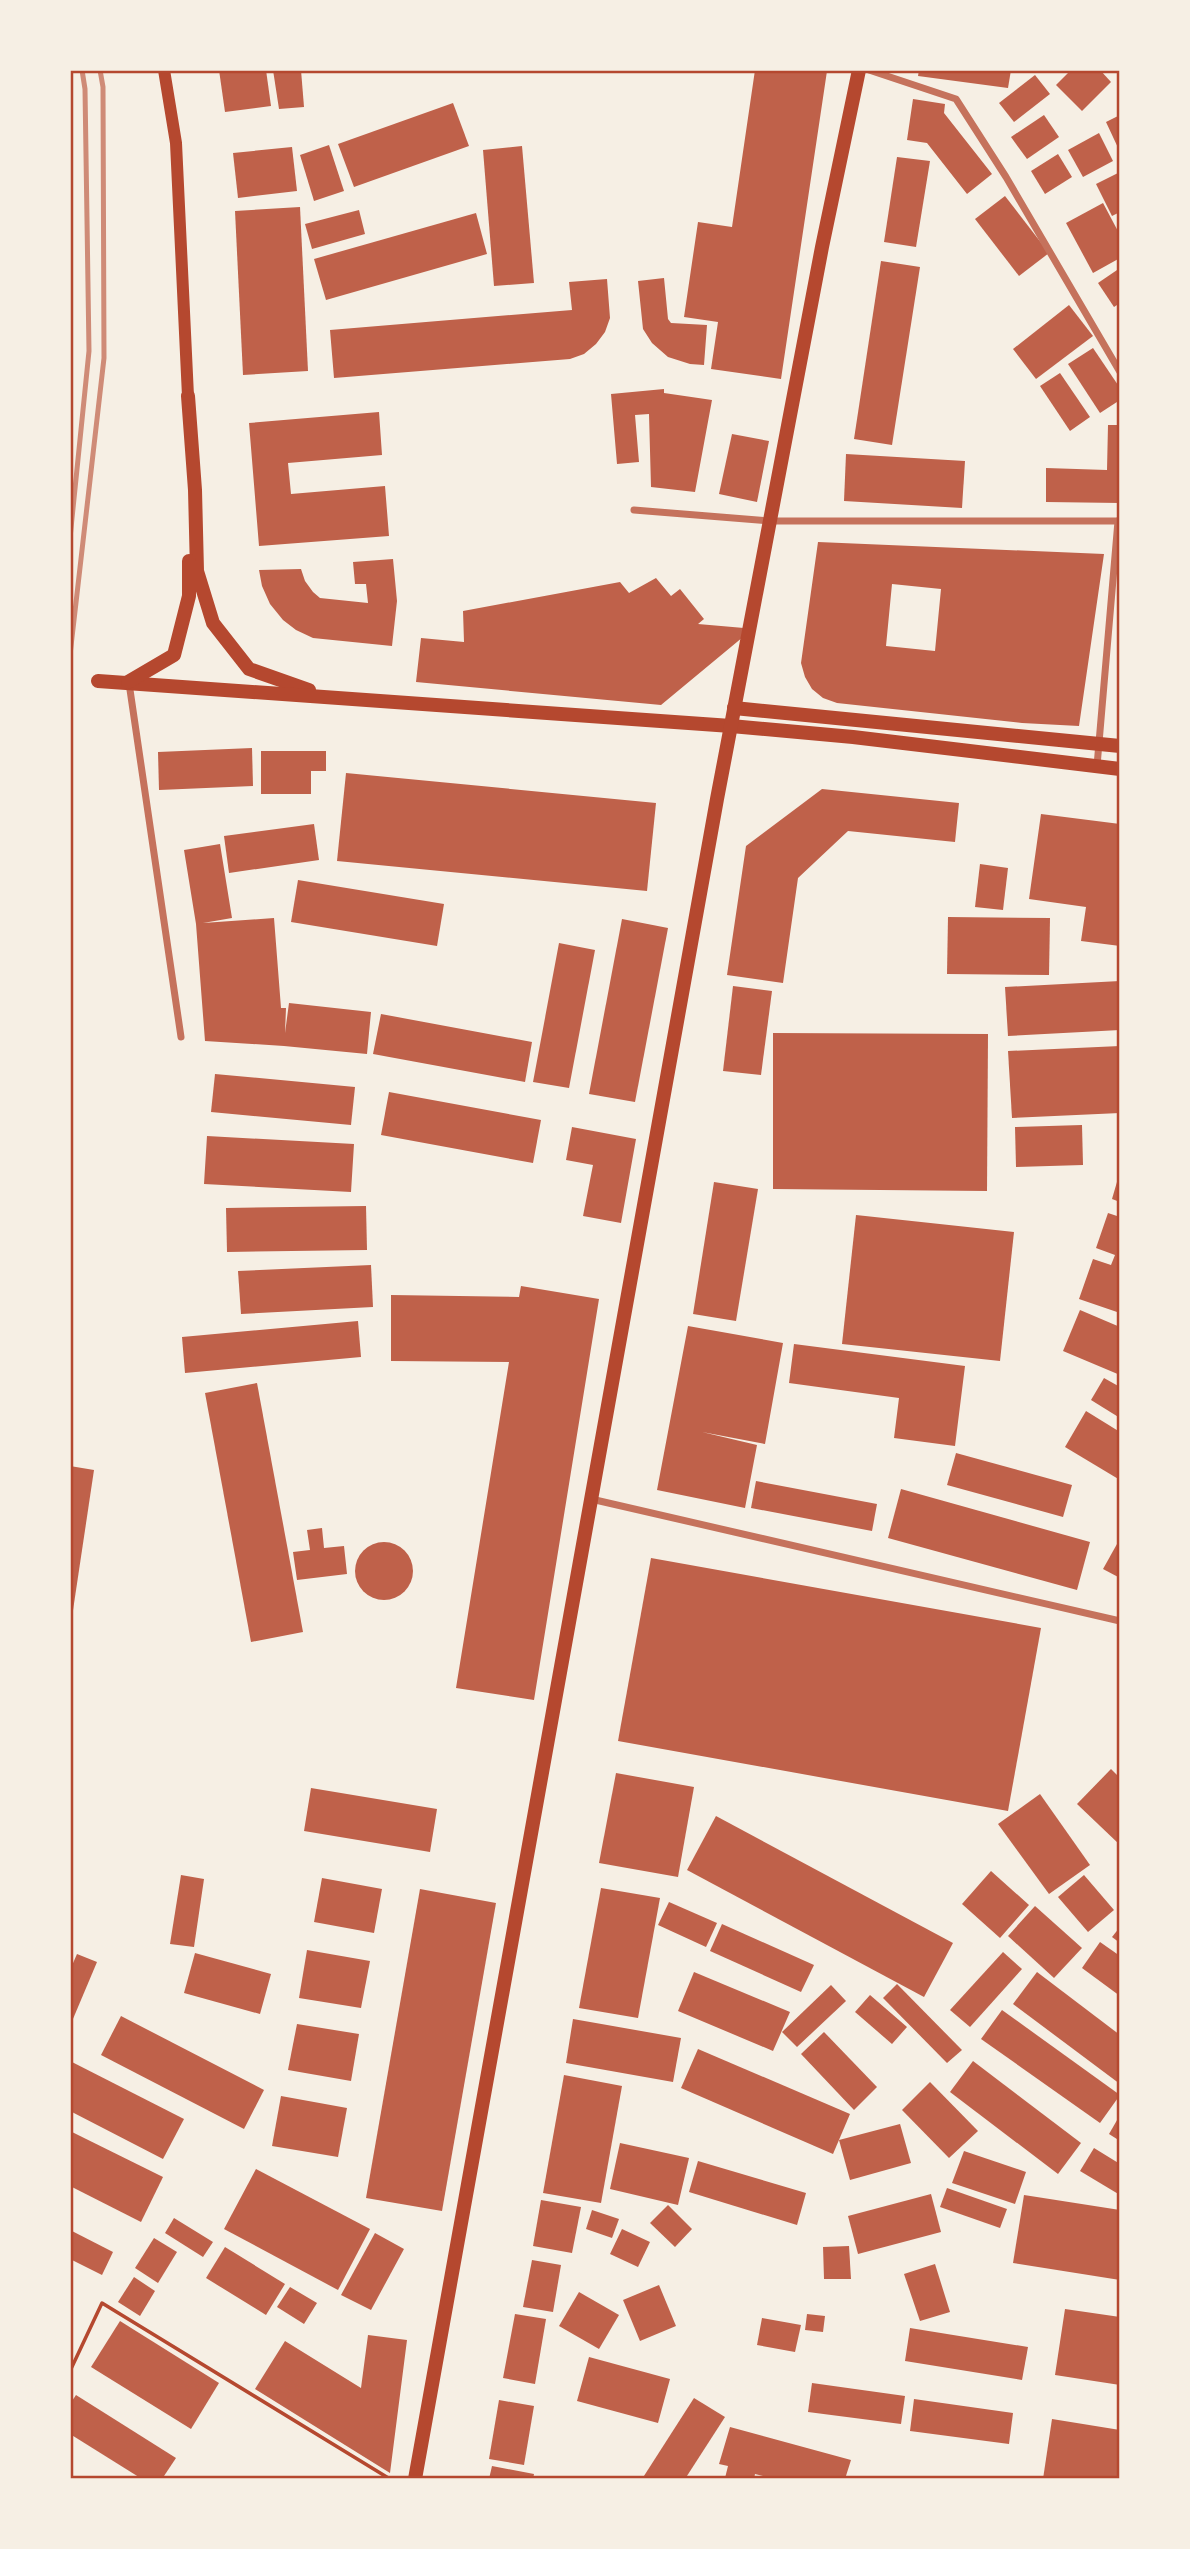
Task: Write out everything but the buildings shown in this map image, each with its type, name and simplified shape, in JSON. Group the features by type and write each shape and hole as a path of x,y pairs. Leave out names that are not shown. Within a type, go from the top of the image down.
{"main road":[{"path":"164,70 176,143 197,571 213,623 249,669 328,697"},
{"path":"415,2479 734,708 859,70"},
{"path":"128,682 174,655 190,596 188,396"},
{"path":"98,681 731,726 853,737 1120,769"},
{"path":"734,708 1120,747"}],"street":[{"path":"869,70 956,99 1006,177 1120,372"},
{"path":"634,510 769,521 1119,521 1097,766"},
{"path":"128,682 181,1037"},
{"path":"591,1499 1120,1621"}],"path":[{"path":"70,2371 102,2303 390,2479"}],"railway":[{"path":"70,538 89,351 85,89 82,70"},
{"path":"70,655 104,358 103,87 100,70"}]}
